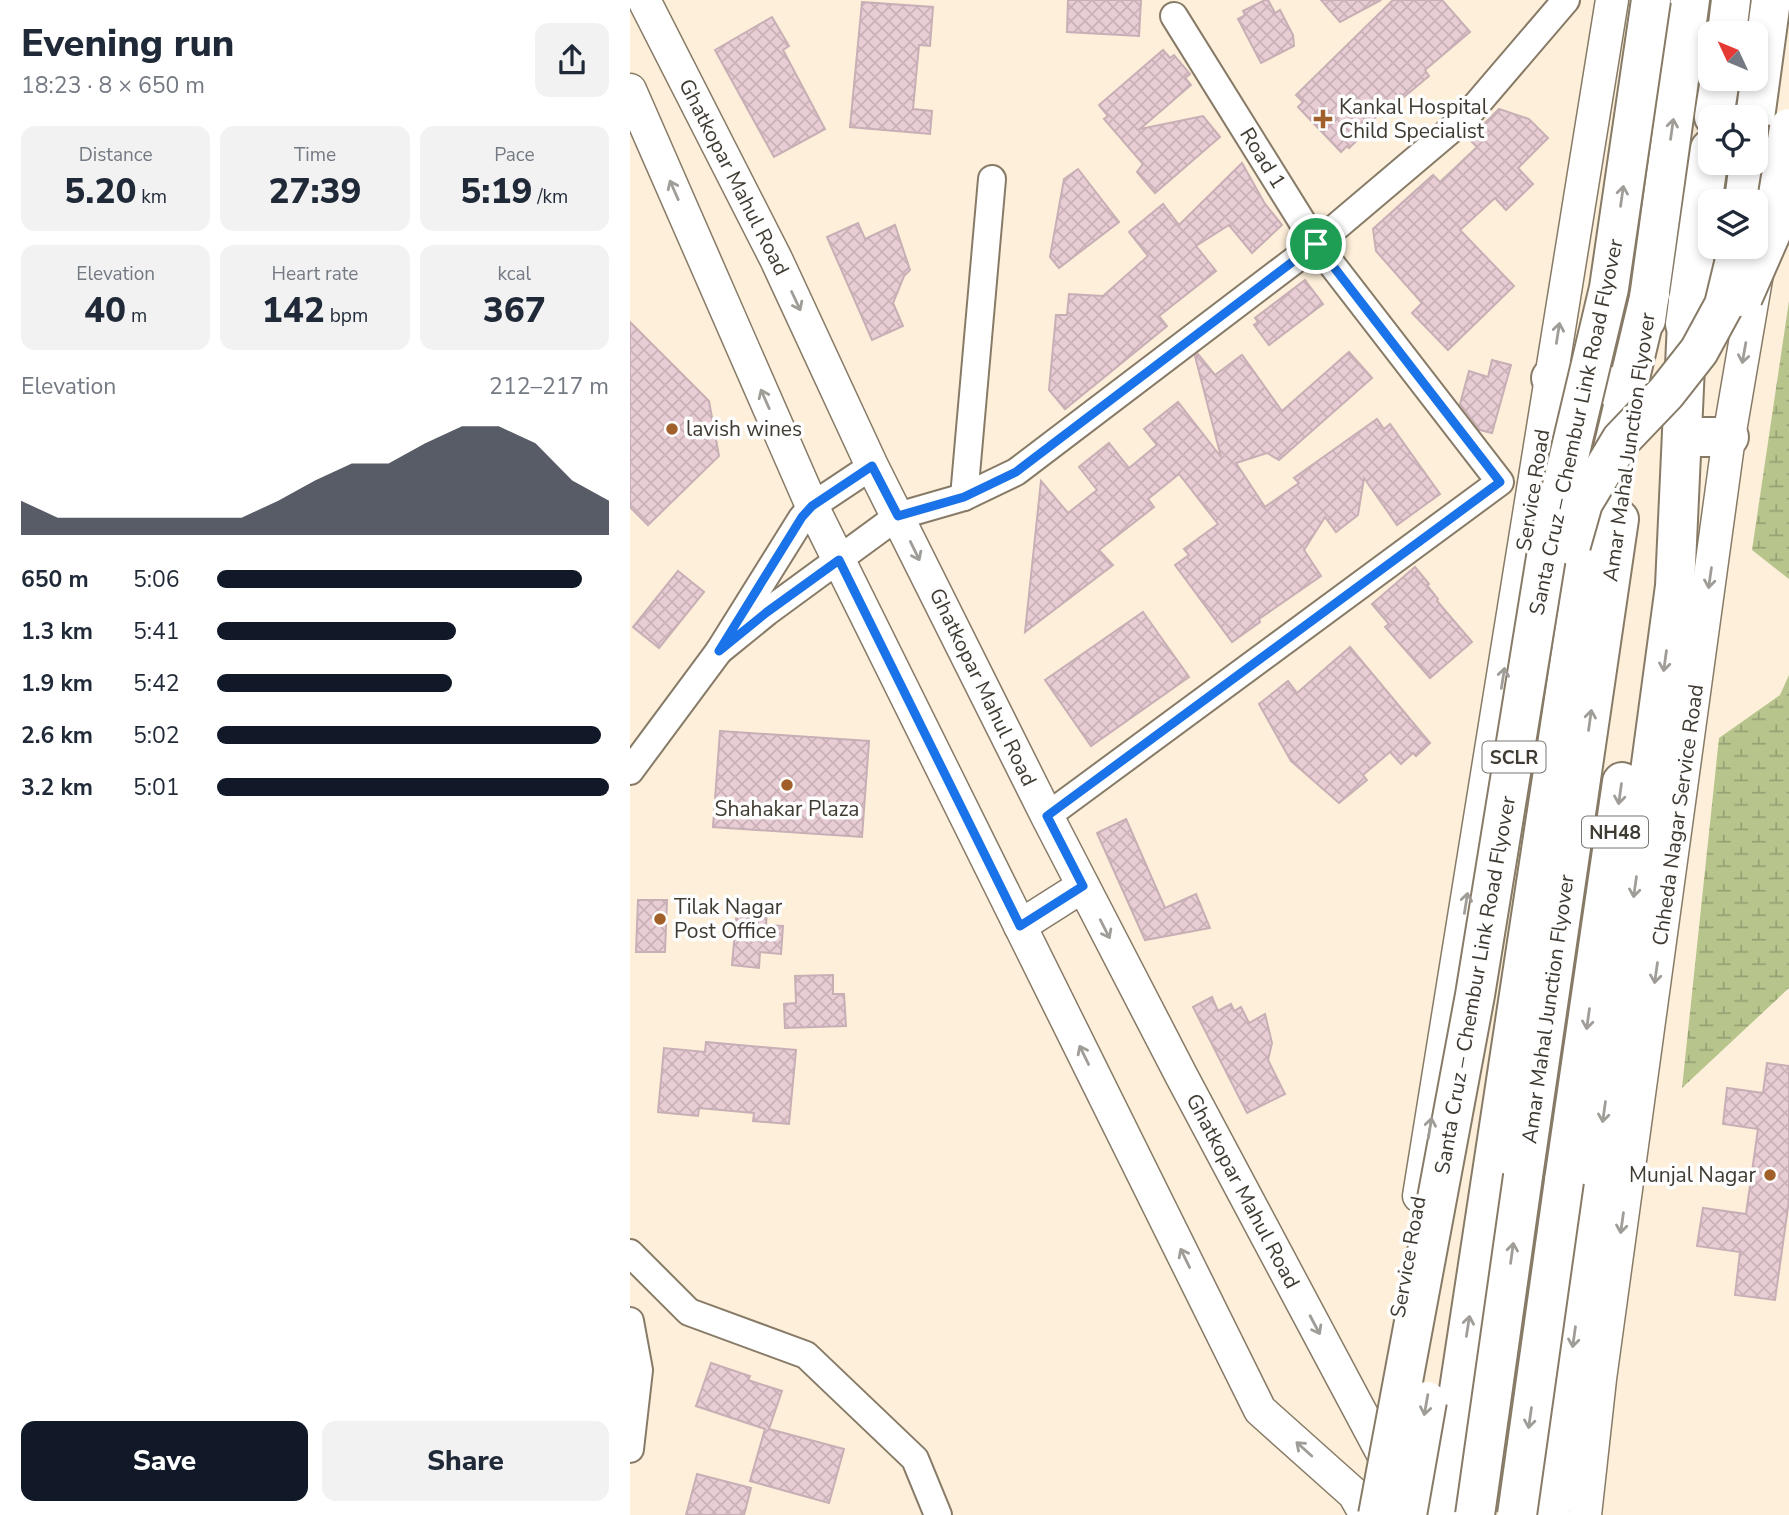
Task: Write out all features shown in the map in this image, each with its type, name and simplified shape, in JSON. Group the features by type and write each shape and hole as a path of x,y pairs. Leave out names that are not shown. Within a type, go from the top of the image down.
{"highway":[{"name":"Santa Cruz – Chembur Link Road Flyover","path":"1362,1510 1475,995 1549,545 1609,288 1651,0"},
{"name":"NH48","path":"1650,294 1690,0"},
{"path":"1728,21 1731,0"},
{"path":"1757,105 1771,0"},
{"path":"1699,351 1740,305 1772,231 1789,128"},
{"name":"NH48","path":"1688,300 1706,175"},
{"name":"Santa Cruz – Chembur Link Road Flyover","path":"1407,1515 1471,1151 1564,570 1583,503 1621,440 1666,393 1699,351 1724,305 1735,259"},
{"path":"1440,1515 1583,574 1650,294"},
{"name":"Amar Mahal Junction Flyover","path":"1475,1515 1650,294"},
{"path":"1550,1515 1675,586 1688,300"},
{"name":"Amar Mahal Junction Flyover","path":"1517,1515 1666,484 1688,300"},
{"path":"1551,378 1627,388"},
{"path":"1682,437 1729,437"}],"street":[{"name":"Ghatkopar Mahul Road","path":"643,0 776,259 872,466 1047,816 1187,1087 1415,1515"},
{"path":"719,651 767,612 898,516 964,497 1016,472 1316,244 1466,117 1566,0"},
{"name":"Service Road","path":"1362,1510 1404,1286 1612,0"},
{"name":"Road 1","path":"1047,816 1500,482 1316,244 1174,16"},
{"path":"630,90 812,506 1260,1410 1362,1510 1396,1515"},
{"name":"Chheda Nagar Service Road","path":"1585,1515 1600,1379 1729,437 1772,184 1789,117"},
{"path":"964,497 992,179"},
{"path":"630,771 719,651 802,517 812,506 872,466"},
{"path":"1020,926 1083,886"},
{"path":"630,1252 689,1312 806,1355 915,1459 938,1515"},
{"path":"630,1321 639,1370 630,1449"},
{"path":"1374,1436 1525,1515"}],"green space":[{"path":"1789,301 1789,579 1752,550"},
{"path":"1789,675 1789,988 1682,1088 1719,738 1780,695"}],"building":[{"path":"1068,0 1141,0 1139,36 1067,32"},
{"path":"1268,0 1275,13 1280,10 1293,35 1294,46 1261,63 1238,19 1245,15 1243,11"},
{"path":"1321,0 1381,0 1340,22"},
{"path":"1393,0 1442,0 1470,32 1425,70 1429,76 1404,97 1401,94 1373,120 1375,123 1349,148 1347,146 1341,152 1298,107 1303,102 1296,95"},
{"path":"862,2 933,7 930,46 919,45 913,109 932,111 930,134 850,127"},
{"path":"772,17 789,46 783,50 825,129 774,157 715,50"},
{"path":"1163,50 1170,58 1174,55 1190,74 1185,78 1191,85 1140,129 1203,116 1220,137 1155,193 1137,172 1143,164 1104,119 1108,116 1099,105"},
{"path":"1499,109 1529,119 1548,138 1518,168 1533,184 1506,210 1495,198 1460,230 1514,286 1448,350 1412,313 1422,303 1376,251 1373,229 1433,175 1440,182 1477,147 1469,139"},
{"path":"1242,163 1265,204 1282,225 1252,253 1229,225 1196,246 1216,271 1159,316 1167,326 1065,409 1049,390 1056,315 1067,315 1069,294 1103,296 1148,256 1129,232 1163,204 1179,225"},
{"path":"1078,169 1119,222 1059,268 1050,257 1064,179"},
{"path":"858,223 865,239 895,225 910,270 904,276 893,303 903,326 872,340 827,237"},
{"path":"1305,280 1323,304 1269,345 1254,325 1258,322 1255,318"},
{"name":"lavish wines","path":"630,322 709,401 719,456 648,525 630,507"},
{"path":"1349,352 1372,378 1279,460 1267,453 1236,463 1265,507 1299,483 1294,478 1377,419 1384,429 1390,424 1440,494 1397,525 1364,478 1358,515 1336,532 1325,517 1304,550 1321,576 1259,619 1260,622 1232,642 1175,565 1189,555 1184,549 1218,524 1179,474 1148,499 1154,507 1099,550 1113,565 1025,632 1041,481 1068,513 1097,490 1079,467 1109,443 1129,468 1157,445 1144,429 1178,402 1221,457 1195,356 1198,354 1215,375 1242,355 1282,411"},
{"path":"1492,360 1511,365 1492,433 1480,430 1460,404 1469,371 1488,377"},
{"path":"1415,567 1429,584 1427,585 1437,601 1472,642 1430,678 1385,627 1389,624 1372,604"},
{"path":"678,571 704,592 659,648 633,627"},
{"path":"1143,612 1189,677 1091,746 1045,680"},
{"path":"1350,647 1430,743 1416,756 1413,753 1401,764 1390,752 1363,775 1367,780 1339,803 1291,761 1259,704 1288,681 1297,693"},
{"path":"720,731 869,741 862,837 713,827"},
{"path":"1126,819 1165,908 1196,894 1210,928 1145,940 1097,833"},
{"path":"638,900 667,900 665,952 636,952"},
{"path":"737,909 767,911 766,925 783,926 781,954 760,952 759,968 732,965"},
{"path":"833,975 833,994 844,994 846,1026 785,1028 784,1004 796,1003 795,976"},
{"path":"1212,997 1218,1011 1231,1004 1234,1011 1241,1007 1249,1023 1265,1014 1272,1043 1268,1060 1285,1094 1247,1113 1193,1007"},
{"path":"706,1042 796,1050 789,1124 753,1121 754,1113 699,1108 698,1116 658,1112 664,1048 705,1052"},
{"name":"Munjal Nagar","path":"1767,1063 1789,1066 1789,1200 1775,1300 1735,1295 1740,1252 1697,1246 1703,1208 1746,1214 1758,1129 1723,1124 1727,1088 1763,1093"},
{"path":"711,1363 750,1376 748,1380 782,1391 769,1429 844,1449 829,1503 750,1481 765,1429 696,1406"},
{"path":"697,1474 751,1488 744,1515 686,1515"}],"place":[{"name":"Kankal Hospital Child Specialist","path":"1323,119"},
{"name":"lavish wines","path":"672,429"},
{"name":"Shahakar Plaza","path":"787,785"},
{"name":"Tilak Nagar Post Office","path":"660,919"},
{"name":"Munjal Nagar","path":"1770,1175"}],"route":[{"path":"1316,244 1500,482 1047,816 1083,886 1020,926 839,560 719,651 802,517 812,506 872,466 898,516 964,497 1016,472 1316,244"}]}
